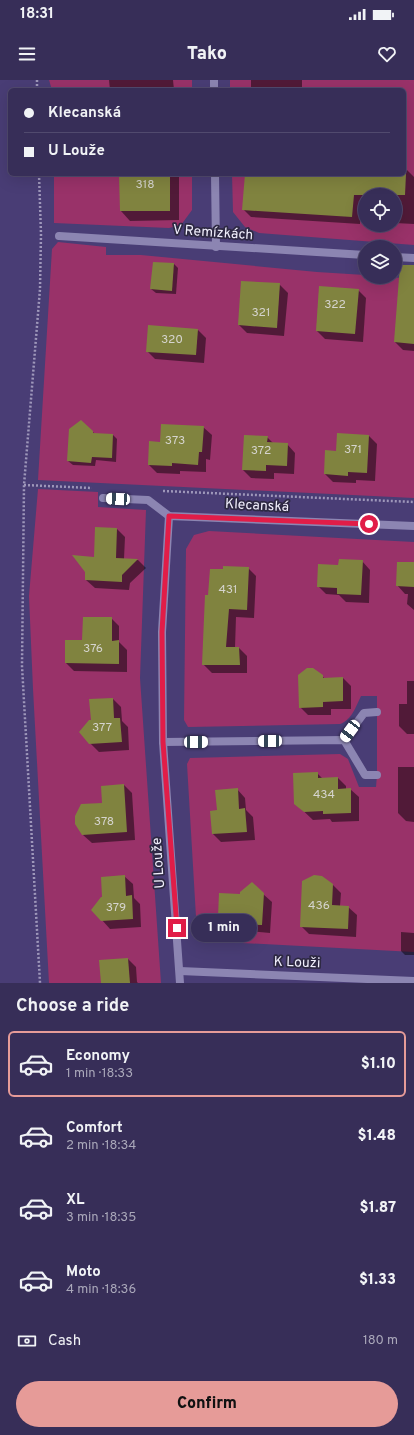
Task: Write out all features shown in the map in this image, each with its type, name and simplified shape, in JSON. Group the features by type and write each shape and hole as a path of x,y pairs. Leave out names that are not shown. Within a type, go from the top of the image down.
{"street":[{"path":"215,176 216,247"},
{"name":"V Remízkách","path":"59,236 216,247 358,255"},
{"path":"402,257 414,258"},
{"path":"103,498 148,500 169,516"},
{"name":"Klecanská","path":"169,516 414,526"},
{"name":"U Louže","path":"169,516 162,632 163,742 180,983"},
{"path":"344,740 364,713 377,712"},
{"path":"163,742 344,740"},
{"path":"344,740 365,775 377,775"},
{"name":"K Louži","path":"180,971 353,980 414,981"}],"path":[{"path":"39,176 41,234 40,289 24,485 22,666 40,983"},
{"path":"24,485 99,488"},
{"path":"160,491 414,502"}],"shaded area":[{"path":"49,80 192,80 192,88 51,88"},
{"path":"230,80 414,80 414,245 402,244 402,240 358,241 259,233 245,227 233,212 232,176 406,176 406,88 230,88"},
{"path":"54,176 192,176 192,210 181,225 169,228 54,223"},
{"path":"58,242 106,247 106,255 141,255 358,275 358,284 402,284 402,278 414,278 414,498 38,480 52,249"},
{"path":"38,489 98,492 98,507 146,510 140,678 161,983 49,983 29,596"},
{"path":"209,531 414,542 414,952 204,941 197,934 187,764 190,758 340,754 348,759 359,787 376,787 377,775 377,696 361,696 351,716 340,724 188,727 184,720 186,549 194,535"}],"building":[{"path":"119,176 170,176 170,211 120,211"},
{"path":"245,176 406,176 405,195 402,195 402,188 358,188 358,195 354,195 352,217 242,210"},
{"path":"153,262 174,263 172,291 150,289"},
{"path":"402,265 414,265 414,344 394,342 399,284 402,284"},
{"path":"241,281 280,283 277,328 238,325"},
{"path":"319,286 359,289 355,334 316,331"},
{"path":"148,325 198,329 196,355 146,352"},
{"path":"81,420 93,431 93,433 113,434 112,458 92,457 91,463 67,461 69,429"},
{"path":"161,424 204,426 202,452 199,452 198,465 172,463 172,466 148,465 149,441 160,442"},
{"path":"337,433 369,435 367,473 348,472 348,476 324,474 325,450 336,451"},
{"path":"244,435 268,436 267,442 288,443 287,466 266,465 266,471 242,470"},
{"path":"95,527 117,528 116,558 138,559 122,575 122,582 85,580 85,572 72,555 94,557"},
{"path":"339,559 363,560 361,595 337,594 337,588 317,587 318,564 338,565"},
{"path":"397,562 414,562 414,587 396,586"},
{"path":"223,566 249,567 247,610 229,609 226,647 239,647 240,665 202,665 205,595 208,595 210,569 223,569"},
{"path":"83,617 112,617 112,641 119,640 119,664 65,663 65,640 82,640"},
{"path":"307,668 313,668 323,675 323,678 343,677 343,701 323,702 323,707 299,708 298,675"},
{"path":"113,698 114,718 120,718 122,742 89,744 79,732 89,720 91,720 89,699"},
{"path":"318,772 318,778 338,777 338,789 351,788 351,813 323,814 323,811 304,812 294,804 293,773"},
{"path":"124,784 127,832 82,835 75,824 75,816 81,804 102,803 101,786"},
{"path":"238,788 239,809 245,808 247,832 212,834 210,811 217,810 215,790"},
{"path":"125,875 126,896 132,895 133,919 101,921 91,910 102,897 101,877"},
{"path":"314,875 322,876 333,884 332,905 349,906 348,929 300,927 302,881"},
{"path":"252,882 264,893 262,925 238,924 239,918 218,917 219,893 240,894 240,892"},
{"path":"128,958 130,983 101,983 99,960"}],"route":[{"path":"177,928 163,742 162,632 169,516 369,524"}]}
